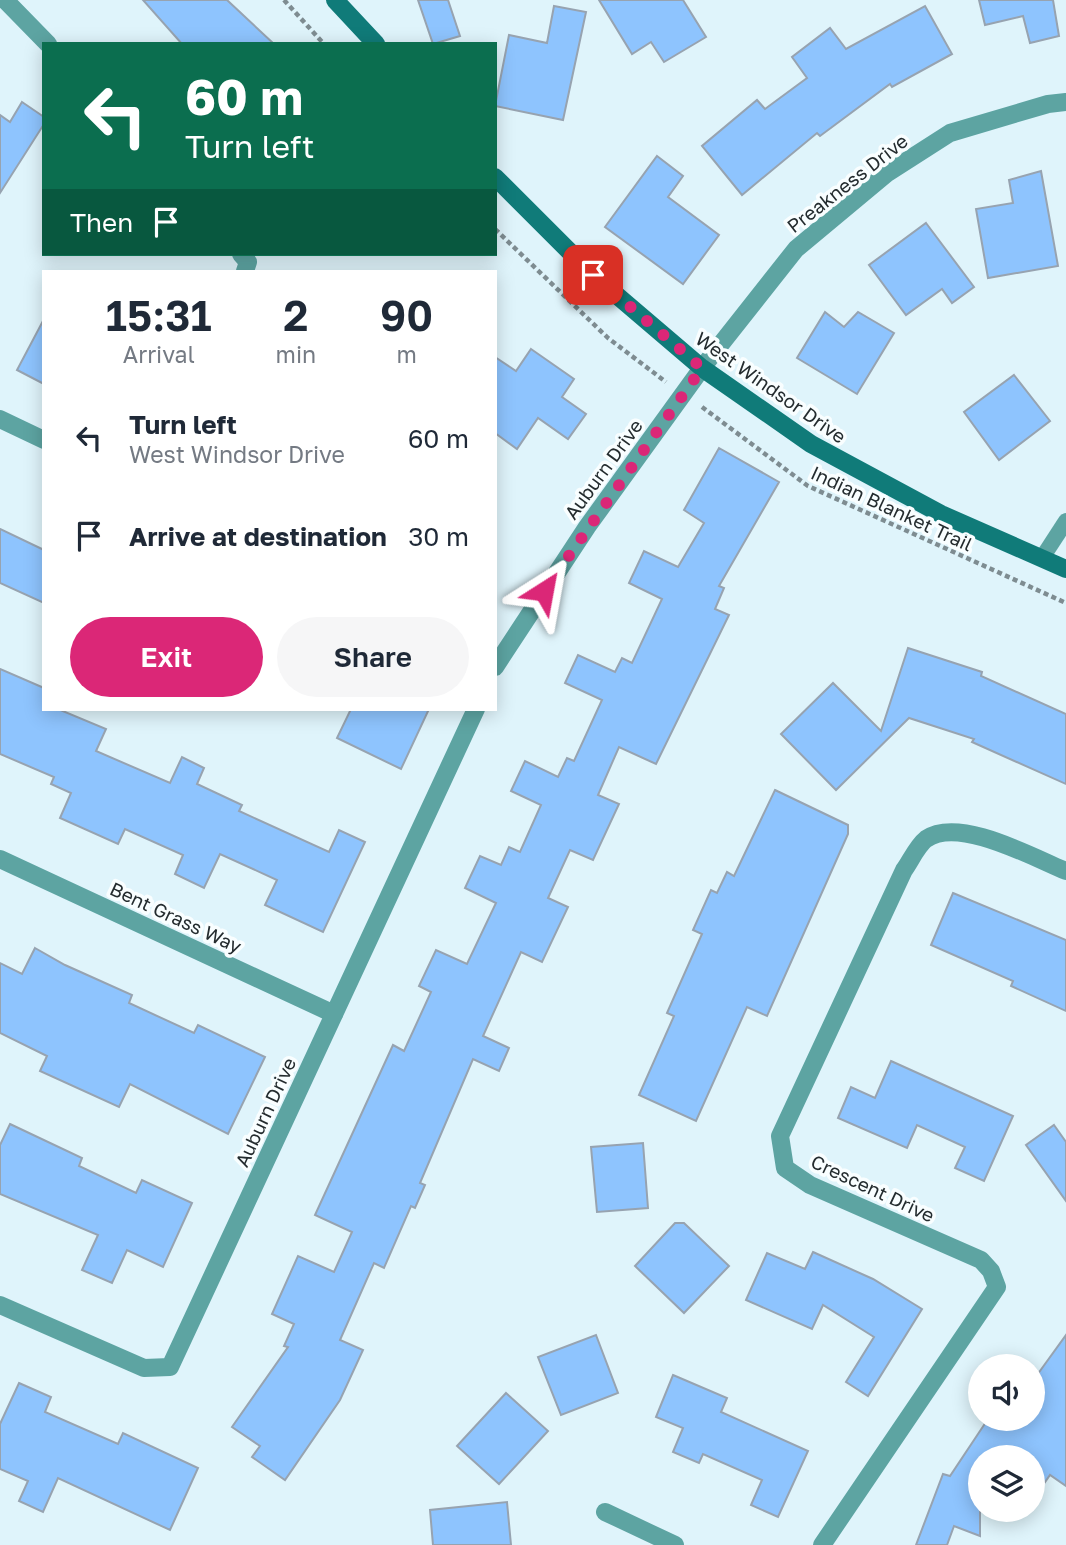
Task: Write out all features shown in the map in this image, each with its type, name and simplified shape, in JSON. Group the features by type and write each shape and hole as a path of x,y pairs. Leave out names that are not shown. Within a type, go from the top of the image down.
{"street":[{"path":"5,0 46,42"},
{"path":"335,0 374,42"},
{"name":"Preakness Drive","path":"702,368 796,249 886,174 950,133 1048,104 1066,102"},
{"name":"West Windsor Drive","path":"497,179 593,275 702,368 811,444 942,514 1066,569"},
{"name":"Auburn Drive","path":"497,657 702,368"},
{"path":"0,419 42,439"},
{"name":"Auburn Drive","path":"0,1305 144,1368 170,1367 475,711"},
{"name":"Crescent Drive","path":"822,1545 997,1287 991,1271 981,1259 810,1185 785,1168 780,1136 904,870 926,839 946,833 975,834 1066,871"},
{"name":"Bent Grass Way","path":"0,859 334,1014"},
{"path":"605,1512 675,1545"}],"lane":[{"path":"1042,558 1066,520"}],"path":[{"path":"284,0 322,42"},
{"name":"Indian Blanket Trail","path":"497,231 608,338 808,486 1066,603"}],"building":[{"path":"143,0 227,0 272,42 180,42"},
{"path":"418,0 448,0 460,36 432,42"},
{"path":"599,0 683,0 706,37 664,62 651,42 632,54"},
{"path":"979,0 1053,0 1059,36 1030,43 1023,16 985,25"},
{"path":"554,6 586,12 563,120 497,106 509,35 547,43"},
{"path":"925,6 952,54 892,87 890,84 820,136 817,133 742,195 702,146 757,100 765,109 807,78 792,57 830,28 846,49"},
{"path":"22,102 42,116 42,127 0,193 0,115 10,122"},
{"path":"657,156 683,176 668,197 719,235 683,284 605,227"},
{"path":"1041,171 1058,266 988,278 976,209 1013,203 1009,180"},
{"path":"926,223 974,287 952,303 942,289 906,315 869,265"},
{"path":"825,312 844,327 858,312 894,333 857,394 797,358"},
{"path":"42,323 42,383 17,370"},
{"path":"531,349 574,379 562,397 586,414 568,439 538,418 517,449 497,434 497,358 516,371"},
{"path":"1014,375 1050,421 999,460 964,412"},
{"path":"719,448 779,482 719,586 724,588 715,609 729,615 656,764 619,747 598,795 619,804 593,860 570,850 548,898 568,907 542,962 521,952 483,1036 509,1048 499,1071 473,1059 420,1183 425,1185 415,1208 411,1206 384,1268 374,1263 340,1340 363,1350 340,1400 285,1480 252,1457 260,1446 232,1427 288,1347 284,1346 294,1324 272,1314 298,1256 334,1272 352,1232 315,1215 393,1045 404,1051 431,992 419,986 436,950 467,964 496,903 465,888 480,856 501,865 509,847 520,852 541,805 511,791 525,761 558,777 567,758 574,761 602,700 565,683 578,655 615,672 622,658 632,663 662,599 629,583 644,551 678,567 704,523 684,510"},
{"path":"0,529 42,549 42,602 0,583"},
{"path":"908,648 982,672 981,676 1066,714 1066,784 972,742 974,739 909,718 836,790 781,734 833,683 881,731"},
{"path":"0,669 42,687 42,711 63,711 106,729 96,751 170,783 182,757 204,768 197,784 242,805 239,811 329,852 339,830 365,842 323,932 265,905 277,880 220,854 204,888 175,874 183,855 125,829 118,844 60,818 71,793 51,784 54,777 0,754"},
{"path":"350,711 428,711 401,769 337,738"},
{"path":"775,790 848,825 848,834 767,1016 747,1007 696,1121 639,1095 674,1016 667,1013 702,934 693,930 711,890 717,893 727,872 734,876"},
{"path":"953,893 1066,940 1066,1011 1011,986 1013,981 931,945"},
{"path":"35,948 65,965 132,995 129,1003 194,1033 198,1025 265,1057 228,1134 130,1084 119,1107 40,1071 47,1056 0,1033 0,963 22,974"},
{"path":"891,1061 1013,1116 984,1181 955,1168 965,1147 917,1125 907,1148 838,1118 851,1087 875,1098"},
{"path":"10,1124 82,1158 79,1166 136,1193 142,1180 192,1203 163,1267 127,1250 112,1283 82,1270 98,1235 0,1194 0,1145"},
{"path":"1054,1125 1066,1142 1066,1201 1026,1145"},
{"path":"643,1143 648,1208 597,1212 591,1147"},
{"path":"675,1223 684,1223 729,1266 684,1313 635,1266"},
{"path":"813,1252 873,1279 922,1309 868,1396 846,1382 874,1337 823,1305 812,1329 746,1300 767,1253 805,1269"},
{"path":"596,1335 618,1393 561,1415 538,1357"},
{"path":"1066,1335 1066,1486 1050,1475 1045,1482 1045,1445 971,1445 980,1431 1045,1431 1045,1364"},
{"path":"673,1375 727,1398 721,1412 808,1451 778,1517 751,1505 762,1480 703,1454 699,1463 673,1452 683,1428 656,1417"},
{"path":"19,1383 51,1397 45,1412 118,1444 123,1433 198,1468 170,1530 58,1478 43,1512 19,1501 28,1481 0,1469 0,1424"},
{"path":"506,1393 548,1431 499,1484 457,1446"},
{"path":"968,1449 968,1522 980,1522 980,1536 954,1526 947,1545 916,1545 943,1474 950,1476"},
{"path":"507,1502 511,1545 433,1545 430,1510"}],"route":[{"path":"544,591 702,368 593,275"}]}
